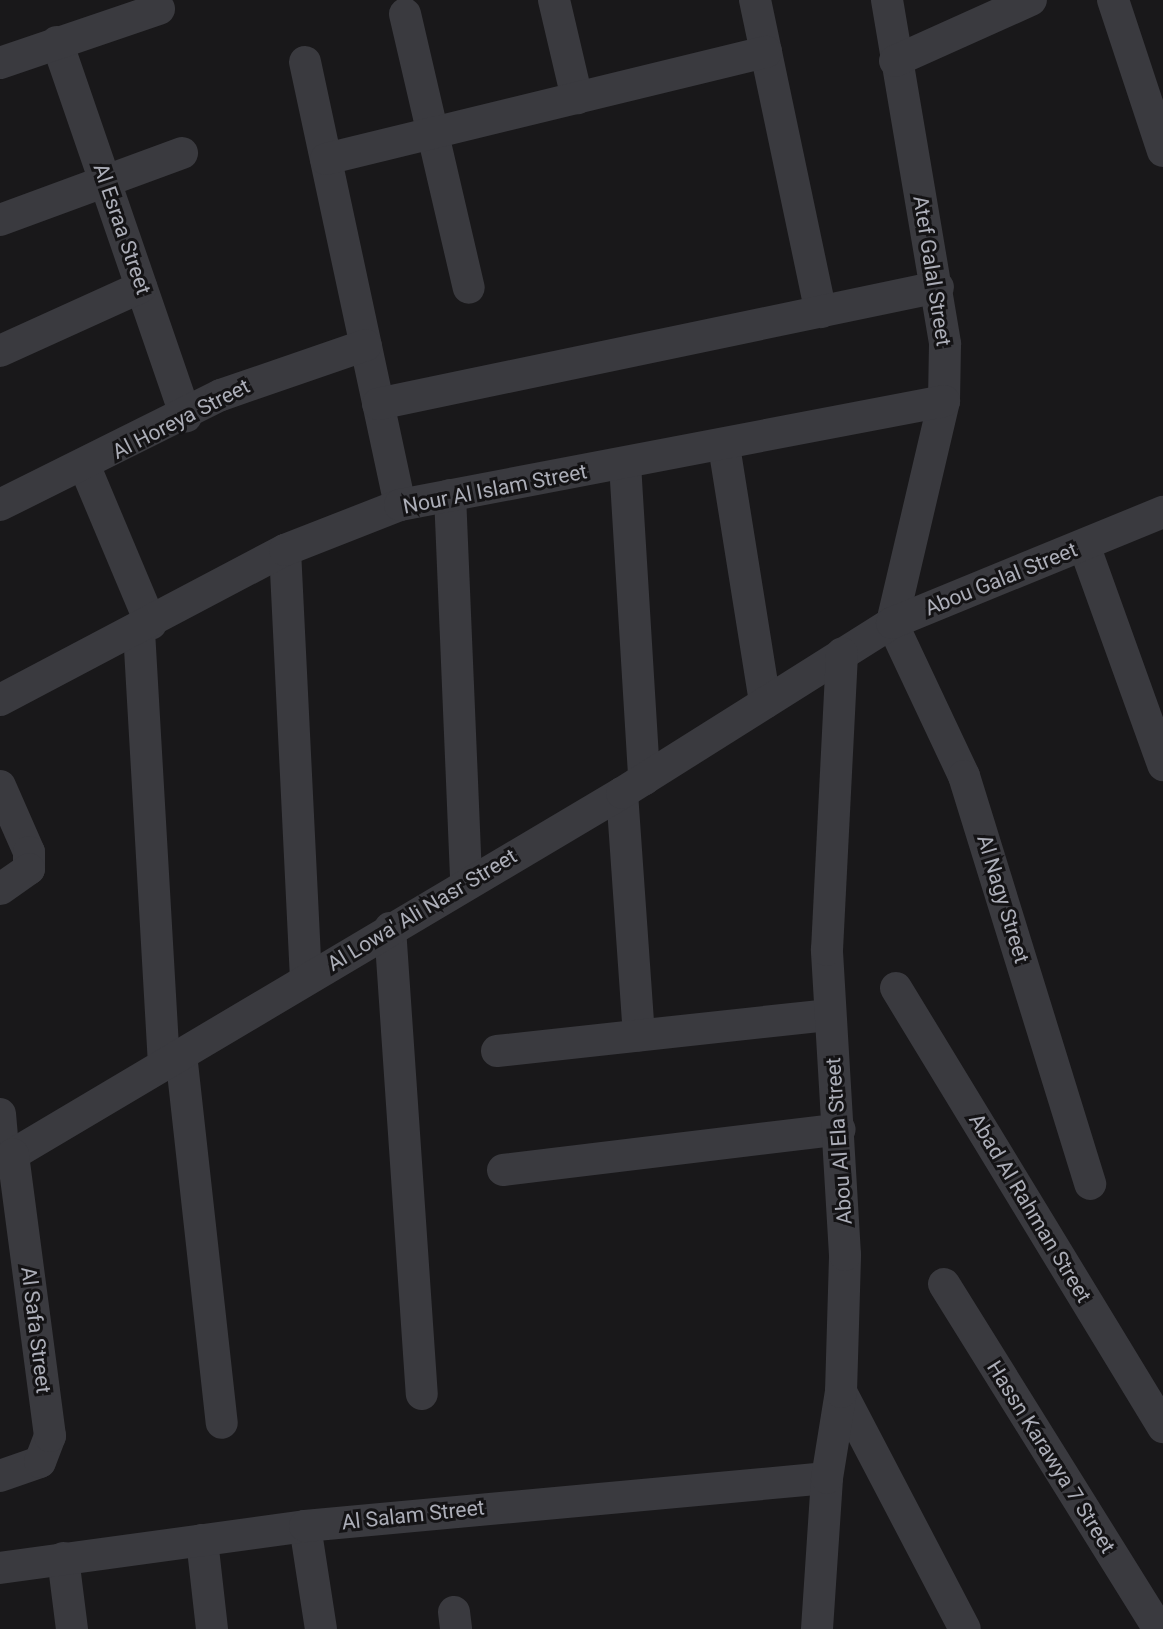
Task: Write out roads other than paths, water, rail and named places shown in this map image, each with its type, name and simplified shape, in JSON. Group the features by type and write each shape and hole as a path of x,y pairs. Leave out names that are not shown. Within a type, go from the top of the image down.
{"street":[{"path":"554,0 577,98"},
{"path":"755,0 821,312"},
{"name":"Atef Galal Street","path":"887,0 895,61 938,287 944,401 892,623"},
{"path":"895,61 1031,0"},
{"path":"1113,0 1163,151"},
{"path":"0,63 159,9"},
{"path":"405,14 469,288"},
{"name":"Al Esraa Street","path":"57,42 186,416"},
{"path":"326,159 766,52"},
{"path":"305,62 400,505"},
{"path":"0,219 182,153"},
{"path":"0,351 141,286"},
{"path":"378,404 938,287"},
{"name":"Al Horeya Street","path":"0,505 85,467 186,416 221,395 366,345"},
{"name":"Nour Al Islam Street","path":"0,700 145,628 285,550 400,505 724,446 944,401"},
{"path":"724,446 765,703"},
{"path":"625,464 639,1035"},
{"path":"85,467 145,628 172,1059 222,1423"},
{"path":"450,495 466,883"},
{"name":"Abou Galal Street","path":"842,653 892,623 1163,512"},
{"path":"1084,545 1163,765"},
{"path":"285,550 306,979"},
{"name":"Al Nagy Street","path":"892,623 964,776 1090,1184"},
{"name":"Al Lowa' Ali Nasr Street","path":"6,1159 390,928 633,786 842,653"},
{"name":"Abou Al Ela Street","path":"817,1629 827,1478 841,1392 841,1129 830,1015 842,653"},
{"path":"0,786 29,852 29,869 0,889"},
{"path":"390,928 422,1394"},
{"name":"Abad Al Rahman Street","path":"896,988 1163,1427"},
{"path":"497,1051 830,1015"},
{"name":"Al Safa Street","path":"0,1114 50,1436 40,1462 0,1476"},
{"path":"503,1170 841,1129"},
{"name":"Hassn Karawya 7 Street","path":"944,1284 1159,1629"},
{"path":"841,1392 965,1629"},
{"name":"Al Salam Street","path":"0,1568 305,1525 827,1478"},
{"path":"305,1525 321,1629"},
{"path":"202,1540 212,1629"},
{"path":"64,1558 72,1629"}]}
